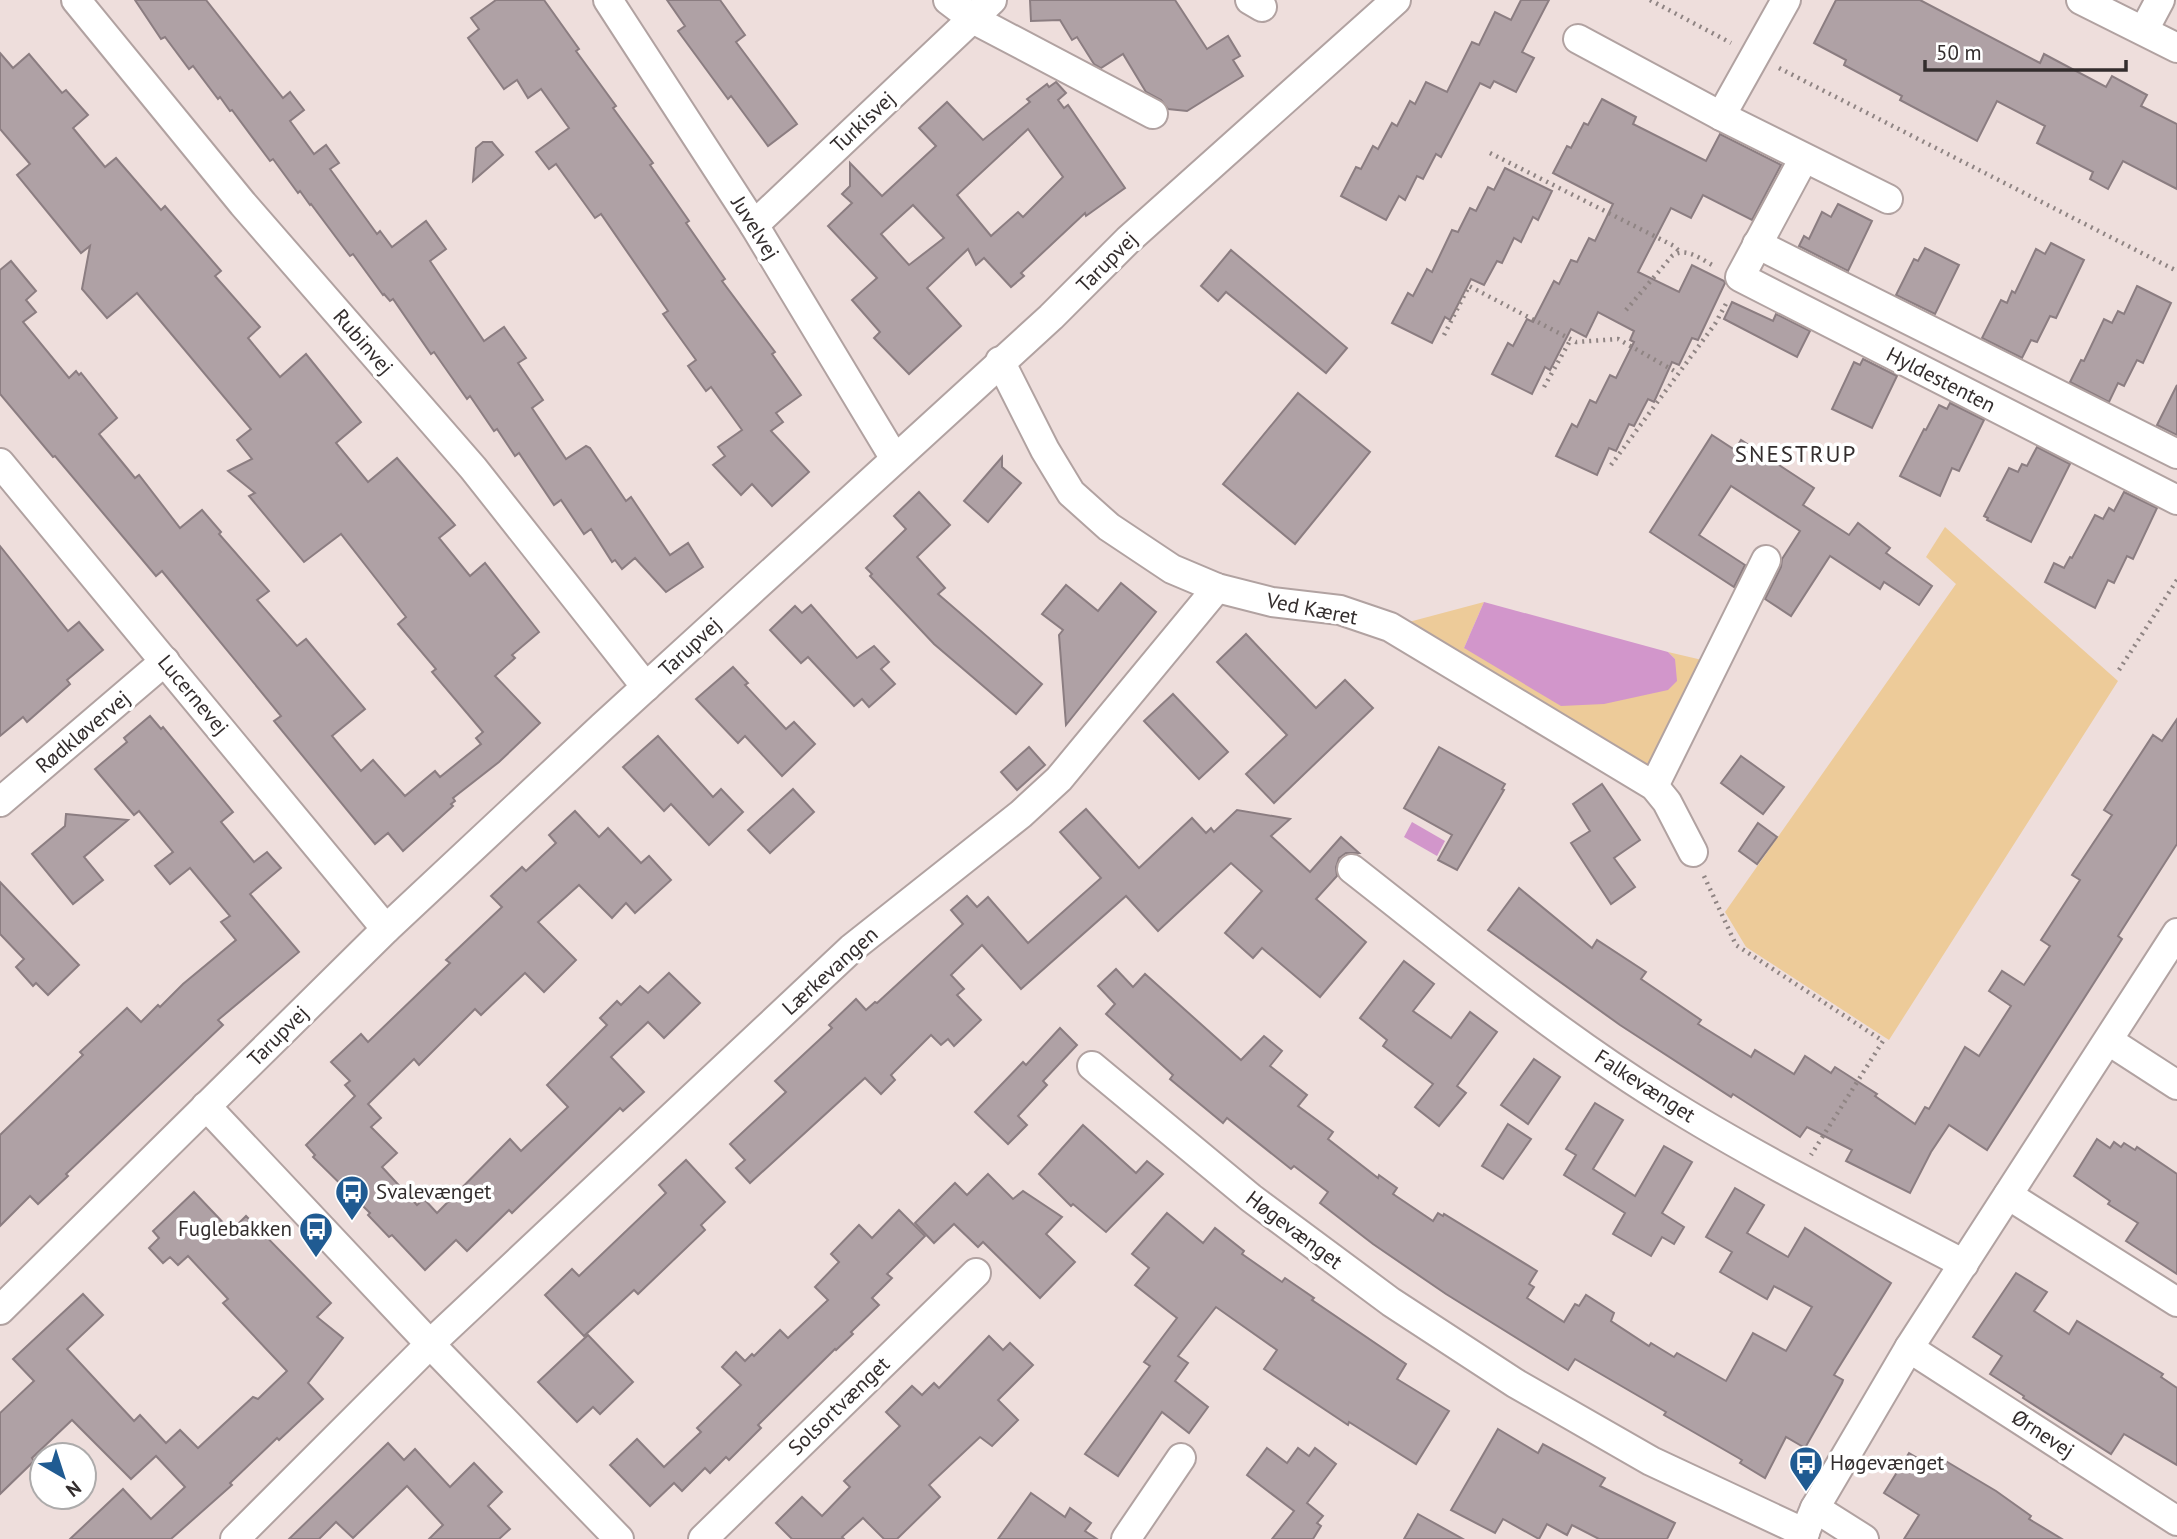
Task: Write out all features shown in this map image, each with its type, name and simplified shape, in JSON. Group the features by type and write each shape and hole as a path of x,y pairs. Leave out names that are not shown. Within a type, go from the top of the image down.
{"street":[{"name":"Rubinvej","path":"76,0 243,204 473,468 646,687"},
{"name":"Juvelvej","path":"608,0 754,225 895,459"},
{"path":"948,0 982,10 1153,114"},
{"name":"Tarupvej","path":"0,1310 386,929 1000,361 1051,317 1128,240 1396,0"},
{"path":"1721,116 1786,0"},
{"path":"2081,0 2177,48"},
{"path":"2144,30 2160,0"},
{"name":"Turkisvej","path":"754,225 982,10"},
{"path":"1578,39 1721,116 1888,199"},
{"path":"1739,278 1804,158"},
{"name":"Hyldestenten","path":"1757,244 2177,454"},
{"name":"Hyldestenten","path":"1739,278 2177,500"},
{"name":"Ved Kæret","path":"1000,361 1045,450 1071,493 1109,527 1172,569 1217,588 1272,602 1340,610 1390,627 1654,786 1667,802 1693,852"},
{"name":"Lucernevej","path":"0,463 386,929"},
{"path":"1654,786 1766,560"},
{"name":"Lærkevangen","path":"430,1344 852,948 1021,814 1059,779 1217,588"},
{"name":"Rødkløvervej","path":"0,802 165,661"},
{"name":"Falkevænget","path":"1352,869 1542,1017 1662,1099 1797,1177 1964,1264"},
{"path":"1864,1539 1808,1526 1909,1348 2177,933"},
{"path":"2109,1041 2177,1085"},
{"name":"Høgevænget","path":"1092,1066 1251,1198 1402,1310 1515,1383 1651,1461 1808,1526"},
{"path":"206,1106 430,1344 619,1539"},
{"path":"2008,1195 2177,1302"},
{"name":"Solsortvænget","path":"703,1539 976,1273"},
{"path":"234,1539 430,1344"},
{"name":"Ørnevej","path":"1909,1348 2177,1521"},
{"path":"1126,1539 1181,1458"}],"path":[{"path":"1650,0 2177,271"},
{"path":"1490,153 1549,186 1674,246 1679,251"},
{"path":"1611,465 1715,324 1739,278 1685,251 1679,251 1626,310"},
{"path":"1444,335 1469,286 1576,342 1618,339 1678,373"},
{"path":"1544,387 1571,339"},
{"path":"2119,670 2177,580"},
{"path":"1693,852 1736,945 1883,1041 1797,1177"}],"shaded area":[{"path":"1945,527 2118,681 1889,1040 1746,947 1725,912 1956,584 1926,557"},
{"path":"1484,602 1464,648 1675,659 1668,652 1715,663 1654,786 1390,627"},
{"path":"1484,602 1668,652 1675,659 1677,681 1668,690 1604,704 1561,706 1464,648"},
{"path":"1412,822 1445,841 1437,856 1404,837"}],"building":[{"path":"135,0 206,0 283,98 290,92 304,110 290,121 314,154 326,145 339,163 330,169 377,234 380,231 392,247 426,221 446,249 430,261 484,341 504,327 526,358 518,363 543,400 532,408 566,459 586,446 590,448 626,501 631,497 670,555 688,543 703,567 666,592 635,558 622,569 615,560 612,562 591,529 584,534 561,500 554,505 519,453 515,456 470,396 467,399 434,352 431,354 393,299 390,301 383,295 353,254 350,256 311,204 300,191 298,193 273,159 270,161 232,110 230,111 220,97 218,99 193,66 189,69 165,37 161,39"},
{"path":"496,0 544,0 579,49 576,51 616,106 613,108 653,163 650,165 689,221 686,223 725,279 722,281 775,352 772,354 801,395 776,413 783,422 771,431 809,472 772,506 752,484 741,495 713,465 725,456 718,447 742,430 711,387 706,391 688,366 696,360 663,314 668,311 601,214 595,218 556,164 549,169 536,152 569,128 541,89 528,98 517,80 504,89 468,38 479,29 471,18"},
{"path":"667,0 720,0 745,35 736,42 797,124 768,146 731,96 728,99 678,31 685,26"},
{"path":"1030,0 1175,0 1207,49 1228,36 1240,56 1233,60 1243,76 1187,111 1168,109 1161,100 1146,92 1123,54 1101,68 1094,64 1077,37 1072,40 1060,20 1031,21"},
{"path":"1521,0 1549,0 1522,52 1534,58 1516,92 1494,81 1490,88 1480,83 1441,157 1436,154 1423,179 1417,176 1405,200 1399,196 1386,220 1341,196 1356,167 1361,169 1373,146 1378,149 1392,123 1397,126 1410,101 1415,104 1426,82 1447,92 1472,42 1479,45 1495,12 1511,20"},
{"path":"1836,0 1920,0 2040,63 2044,54 2106,87 2112,76 2147,95 2141,106 2177,124 2177,189 2123,161 2108,189 2090,179 2093,172 2037,143 2045,126 1997,101 1977,141 1900,100 1902,96 1844,65 1846,60 1814,43"},
{"path":"0,53 13,68 29,54 62,93 66,90 88,115 73,128 105,167 116,158 161,210 165,206 221,271 215,276 260,327 248,338 280,377 306,354 361,422 336,443 368,482 397,458 455,525 439,538 470,576 485,563 539,632 512,655 515,658 495,676 540,723 499,762 453,798 453,806 403,851 388,833 375,844 274,721 281,716 162,571 156,576 0,394 0,270 11,261 36,291 26,300 36,312 23,322 69,378 76,371 79,375 81,373 117,418 99,434 135,478 139,475 180,528 202,510 221,532 219,534 269,591 257,600 297,646 306,639 365,709 332,736 361,771 373,760 405,796 435,771 440,777 481,744 476,738 483,732 432,672 436,669 398,624 406,617 341,534 304,562 249,496 255,493 228,471 252,459 237,440 251,429 137,293 107,318 82,289 90,246 81,253 17,175 30,164 0,129"},
{"path":"1056,82 1066,93 1058,100 1064,108 1068,105 1125,188 1086,216 1085,213 1021,273 1024,276 1011,287 984,258 976,265 968,249 927,288 961,326 909,374 874,338 880,332 852,300 877,278 828,226 852,203 842,194 850,186 850,163 882,196 936,146 919,128 947,102 983,140 1030,102 1027,99 1047,84 1049,87","holes":["1028,129 1063,177 1023,217 1018,212 991,236 957,195","913,205 944,238 909,265 881,234"]},
{"path":"1602,99 1636,117 1633,124 1706,161 1720,134 1781,165 1752,220 1703,195 1691,218 1671,208 1638,272 1679,292 1692,265 1725,283 1698,340 1692,338 1679,365 1672,362 1654,402 1648,399 1634,426 1629,424 1616,451 1609,448 1597,475 1556,456 1572,424 1577,427 1590,400 1596,403 1610,375 1616,378 1634,342 1630,340 1634,331 1598,312 1586,337 1571,329 1550,370 1545,367 1532,394 1492,374 1508,343 1513,346 1527,319 1533,322 1554,281 1559,284 1571,260 1577,262 1589,238 1595,241 1613,204 1553,173 1567,146 1571,148 1584,123 1588,125"},
{"path":"483,142 492,142 503,155 473,181 476,148"},
{"path":"1505,168 1552,191 1538,220 1533,217 1521,242 1514,238 1502,263 1497,261 1484,285 1471,279 1450,320 1445,317 1432,343 1392,323 1408,293 1413,296 1427,269 1432,272 1452,230 1458,232 1470,208 1476,211 1488,187 1494,190"},
{"path":"1838,204 1872,221 1848,271 1799,246 1804,236 1809,239 1822,212 1831,217"},
{"path":"2051,243 2084,260 2056,318 2050,316 2037,342 2031,340 2022,358 1982,338 2001,300 2007,303 2012,291 2015,293 2036,249 2045,254"},
{"path":"1925,248 1959,265 1935,314 1896,295 1914,259 1918,261"},
{"path":"1231,250 1347,348 1326,373 1226,292 1218,301 1201,286"},
{"path":"2137,286 2171,303 2143,363 2137,360 2124,386 2118,383 2109,402 2070,382 2081,360 2084,361 2104,319 2112,323 2118,311 2124,314"},
{"path":"1732,302 1773,321 1776,314 1810,331 1797,357 1724,319"},
{"path":"1863,359 1897,376 1872,428 1832,409 1854,362 1860,365"},
{"path":"2177,385 2177,435 2157,425"},
{"path":"1298,393 1370,452 1295,544 1223,484"},
{"path":"1950,403 1984,420 1959,471 1952,468 1940,496 1900,476 1939,405 1947,409"},
{"path":"1712,435 1735,450 1741,440 1814,488 1803,505 1849,535 1858,523 1890,548 1886,553 1932,586 1919,605 1884,582 1880,589 1830,556 1791,616 1765,599 1781,567 1782,559 1800,531 1731,486 1699,535 1745,565 1734,587 1650,532"},
{"path":"2037,447 2070,464 2031,542 1984,516 2009,468 2018,472 2022,464 2027,466"},
{"path":"1002,457 1002,467 1021,483 988,522 964,501"},
{"path":"919,492 950,525 917,557 945,588 938,594 1042,684 1016,714 934,644 870,576 872,574 866,568 906,529 894,516"},
{"path":"2124,492 2157,508 2133,559 2127,556 2114,583 2108,580 2095,608 2045,582 2054,563 2064,568 2070,557 2072,558 2095,515 2103,519 2109,508 2114,511"},
{"path":"0,546 68,631 79,622 103,650 67,680 70,684 27,722 23,717 0,736"},
{"path":"1121,583 1156,612 1066,725 1059,635 1063,630 1042,614 1066,585 1098,611"},
{"path":"811,605 857,658 874,646 889,662 881,669 895,684 869,707 862,699 854,706 808,657 801,663 770,630 795,606 802,613"},
{"path":"1246,634 1316,708 1345,680 1373,708 1274,803 1246,774 1287,735 1217,662"},
{"path":"733,667 748,683 745,685 786,729 794,722 815,744 782,776 745,736 738,743 696,699"},
{"path":"1173,694 1228,752 1199,779 1144,721"},
{"path":"150,716 161,729 163,727 233,812 221,822 254,862 267,852 281,868 250,894 299,952 218,1020 223,1025 38,1204 30,1196 0,1226 0,1135 83,1055 80,1052 127,1008 141,1022 236,940 221,922 230,916 190,868 170,884 155,866 173,852 139,811 134,815 95,769 127,742 124,738"},
{"path":"2177,719 2177,844 2118,936 2122,939 1987,1150 1949,1125 1931,1152 1910,1193 1846,1161 1852,1150 1807,1127 1800,1137 1733,1094 1731,1097 1620,1025 1488,930 1519,888 1592,948 1597,940 1646,972 1641,979 1701,1020 1698,1024 1751,1057 1755,1050 1794,1074 1805,1056 1831,1073 1835,1067 1877,1094 1875,1096 1915,1124 1925,1107 1929,1109 1965,1047 1979,1056 2011,1006 1989,991 2002,971 2024,985 2050,946 2041,940 2080,880 2072,875 2112,815 2104,810 2153,735 2162,741"},
{"path":"658,736 713,797 721,789 743,812 709,845 671,804 664,811 623,767"},
{"path":"1029,747 1045,765 1017,790 1001,772"},
{"path":"1439,747 1505,784 1457,870 1438,860 1452,835 1404,808"},
{"path":"1741,756 1784,787 1763,814 1721,783"},
{"path":"1602,784 1640,840 1614,858 1635,887 1611,904 1571,843 1590,831 1573,804"},
{"path":"793,789 814,812 770,853 748,830"},
{"path":"1086,809 1139,868 1192,818 1206,833 1211,828 1214,832 1237,810 1290,819 1271,836 1310,872 1341,837 1359,853 1346,853 1339,858 1337,876 1316,899 1366,942 1320,997 1262,948 1253,958 1225,933 1262,891 1231,863 1158,931 1126,896 1021,989 982,945 951,975 964,989 957,995 981,1020 954,1046 948,1039 941,1045 931,1035 891,1075 895,1080 881,1094 865,1078 750,1183 736,1168 745,1160 730,1144 786,1092 775,1081 832,1028 829,1025 856,999 866,1010 877,1003 963,924 951,910 967,896 977,907 988,897 1028,943 1101,878 1060,832"},
{"path":"575,811 599,837 608,828 641,863 649,856 671,880 635,913 626,903 612,918 579,885 538,922 576,960 544,992 525,973 481,1015 475,1009 419,1065 414,1059 368,1104 381,1118 371,1127 397,1153 382,1167 417,1205 424,1199 437,1213 510,1139 521,1151 568,1107 547,1085 607,1025 600,1018 617,1001 621,1005 640,986 648,993 669,973 700,1003 664,1038 648,1022 611,1057 644,1092 623,1111 620,1108 512,1213 509,1210 467,1251 456,1240 425,1270 392,1235 389,1237 368,1215 370,1213 313,1157 315,1155 306,1145 355,1096 345,1085 350,1081 331,1062 361,1034 368,1042 450,963 446,960 502,907 491,896 522,867 526,871 556,843 549,835"},
{"path":"66,814 128,820 84,857 103,880 73,904 32,854 65,826"},
{"path":"1758,823 1777,837 1757,864 1739,851"},
{"path":"0,882 79,965 48,995 36,983 33,986 16,967 24,959 0,934"},
{"path":"1404,961 1434,984 1413,1011 1451,1038 1470,1012 1497,1032 1457,1086 1466,1093 1439,1126 1415,1107 1433,1084 1383,1046 1387,1040 1360,1018"},
{"path":"1116,969 1133,987 1145,974 1241,1060 1264,1036 1282,1051 1270,1066 1307,1095 1298,1106 1333,1132 1328,1139 1378,1178 1379,1175 1397,1188 1393,1194 1433,1221 1438,1213 1443,1216 1444,1214 1537,1271 1529,1284 1534,1287 1527,1298 1564,1322 1575,1304 1579,1306 1586,1295 1614,1313 1611,1321 1649,1346 1651,1343 1674,1357 1677,1353 1726,1381 1753,1333 1786,1351 1812,1307 1774,1286 1767,1299 1720,1272 1732,1252 1706,1237 1735,1188 1764,1205 1747,1233 1788,1257 1805,1228 1891,1283 1834,1375 1843,1380 1842,1383 1805,1448 1786,1437 1765,1478 1740,1463 1742,1460 1664,1415 1666,1412 1575,1359 1568,1370 1446,1294 1373,1244 1320,1203 1328,1192 1294,1166 1291,1169 1227,1118 1223,1123 1170,1079 1173,1075 1106,1014 1115,1004 1098,986"},
{"path":"1060,1028 1077,1045 1043,1081 1047,1085 1018,1116 1027,1125 1008,1144 975,1112 1023,1062 1026,1065"},
{"path":"1534,1059 1560,1077 1528,1124 1501,1105"},
{"path":"1595,1103 1623,1120 1593,1169 1635,1196 1664,1146 1692,1162 1662,1213 1684,1227 1674,1244 1662,1237 1651,1256 1613,1234 1625,1213 1564,1175 1576,1155 1566,1149"},
{"path":"1508,1124 1531,1139 1503,1179 1482,1166"},
{"path":"1083,1125 1136,1173 1147,1161 1163,1174 1106,1232 1073,1204 1071,1206 1039,1174"},
{"path":"2097,1139 2110,1148 2114,1142 2121,1147 2124,1143 2135,1150 2137,1147 2177,1174 2177,1274 2126,1241 2138,1223 2108,1204 2110,1201 2074,1176"},
{"path":"686,1160 725,1202 701,1225 705,1230 638,1294 634,1290 584,1336 545,1295 572,1269 579,1276 666,1193 659,1185"},
{"path":"988,1174 1013,1199 1023,1191 1062,1217 1046,1234 1075,1262 1040,1298 983,1242 978,1247 954,1224 934,1243 915,1223 955,1183 967,1195"},
{"path":"194,1192 231,1231 246,1216 331,1303 317,1317 343,1338 308,1383 323,1399 279,1440 277,1438 230,1483 232,1485 171,1539 70,1539 123,1489 151,1519 185,1487 156,1456 131,1479 98,1446 98,1441 93,1441 72,1420 50,1441 28,1441 28,1467 0,1494 0,1413 34,1381 13,1359 83,1294 103,1315 67,1349 134,1421 140,1415 166,1443 180,1430 198,1448 253,1397 258,1399 287,1371 223,1303 228,1299 188,1256 178,1265 170,1257 163,1263 149,1248 159,1238 153,1231"},
{"path":"899,1210 925,1236 887,1274 892,1278 872,1298 879,1305 851,1332 853,1334 758,1425 761,1428 729,1460 726,1457 710,1473 705,1468 682,1491 674,1483 650,1506 610,1465 637,1439 664,1467 701,1432 697,1428 741,1385 722,1367 736,1352 745,1361 752,1354 754,1356 780,1330 788,1338 828,1300 815,1287 839,1262 831,1254 859,1225 872,1238"},
{"path":"1167,1213 1203,1243 1215,1228 1244,1251 1242,1254 1282,1282 1285,1278 1314,1298 1312,1300 1406,1364 1397,1379 1449,1411 1416,1464 1349,1422 1348,1425 1264,1369 1277,1350 1216,1307 1178,1356 1188,1363 1175,1381 1208,1407 1189,1433 1162,1412 1118,1476 1085,1454 1150,1366 1144,1362 1177,1318 1135,1285 1149,1268 1132,1254"},
{"path":"2016,1273 2047,1292 2034,1311 2069,1334 2077,1321 2163,1374 2161,1377 2177,1388 2177,1465 2124,1434 2111,1454 1990,1374 2002,1356 1973,1337"},
{"path":"588,1335 633,1382 600,1414 593,1407 577,1422 538,1382"},
{"path":"989,1336 1003,1350 1010,1343 1033,1365 998,1400 1018,1420 992,1446 980,1437 929,1485 940,1497 897,1539 884,1539 863,1518 842,1537 844,1539 792,1539 776,1523 802,1497 822,1516 850,1487 844,1481 900,1426 886,1412 912,1386 922,1395 934,1383 939,1388"},
{"path":"1498,1429 1538,1453 1543,1444 1605,1478 1600,1486 1675,1523 1667,1539 1599,1539 1572,1525 1567,1535 1547,1524 1539,1539 1503,1519 1495,1533 1451,1510"},
{"path":"388,1443 404,1460 415,1449 450,1487 474,1463 502,1492 488,1506 510,1529 499,1539 429,1539 443,1525 407,1486 353,1538 336,1522 319,1539 289,1539"},
{"path":"1267,1448 1287,1463 1298,1448 1309,1456 1315,1448 1336,1464 1307,1503 1323,1516 1317,1523 1321,1526 1313,1539 1272,1539 1294,1511 1247,1475"},
{"path":"1909,1453 1938,1470 1944,1460 1996,1491 2031,1516 2029,1519 2062,1539 1904,1539 1919,1515 1884,1493"},
{"path":"1031,1493 1065,1517 1070,1508 1091,1523 1085,1531 1097,1539 998,1539"},
{"path":"1418,1514 1463,1539 1404,1539"}],"place":[{"name":"Svalevænget","path":"352,1222"},
{"name":"Fuglebakken","path":"316,1259"},
{"name":"Høgevænget","path":"1806,1493"}],"district":[{"name":"SNESTRUP","path":"1796,454"}]}
